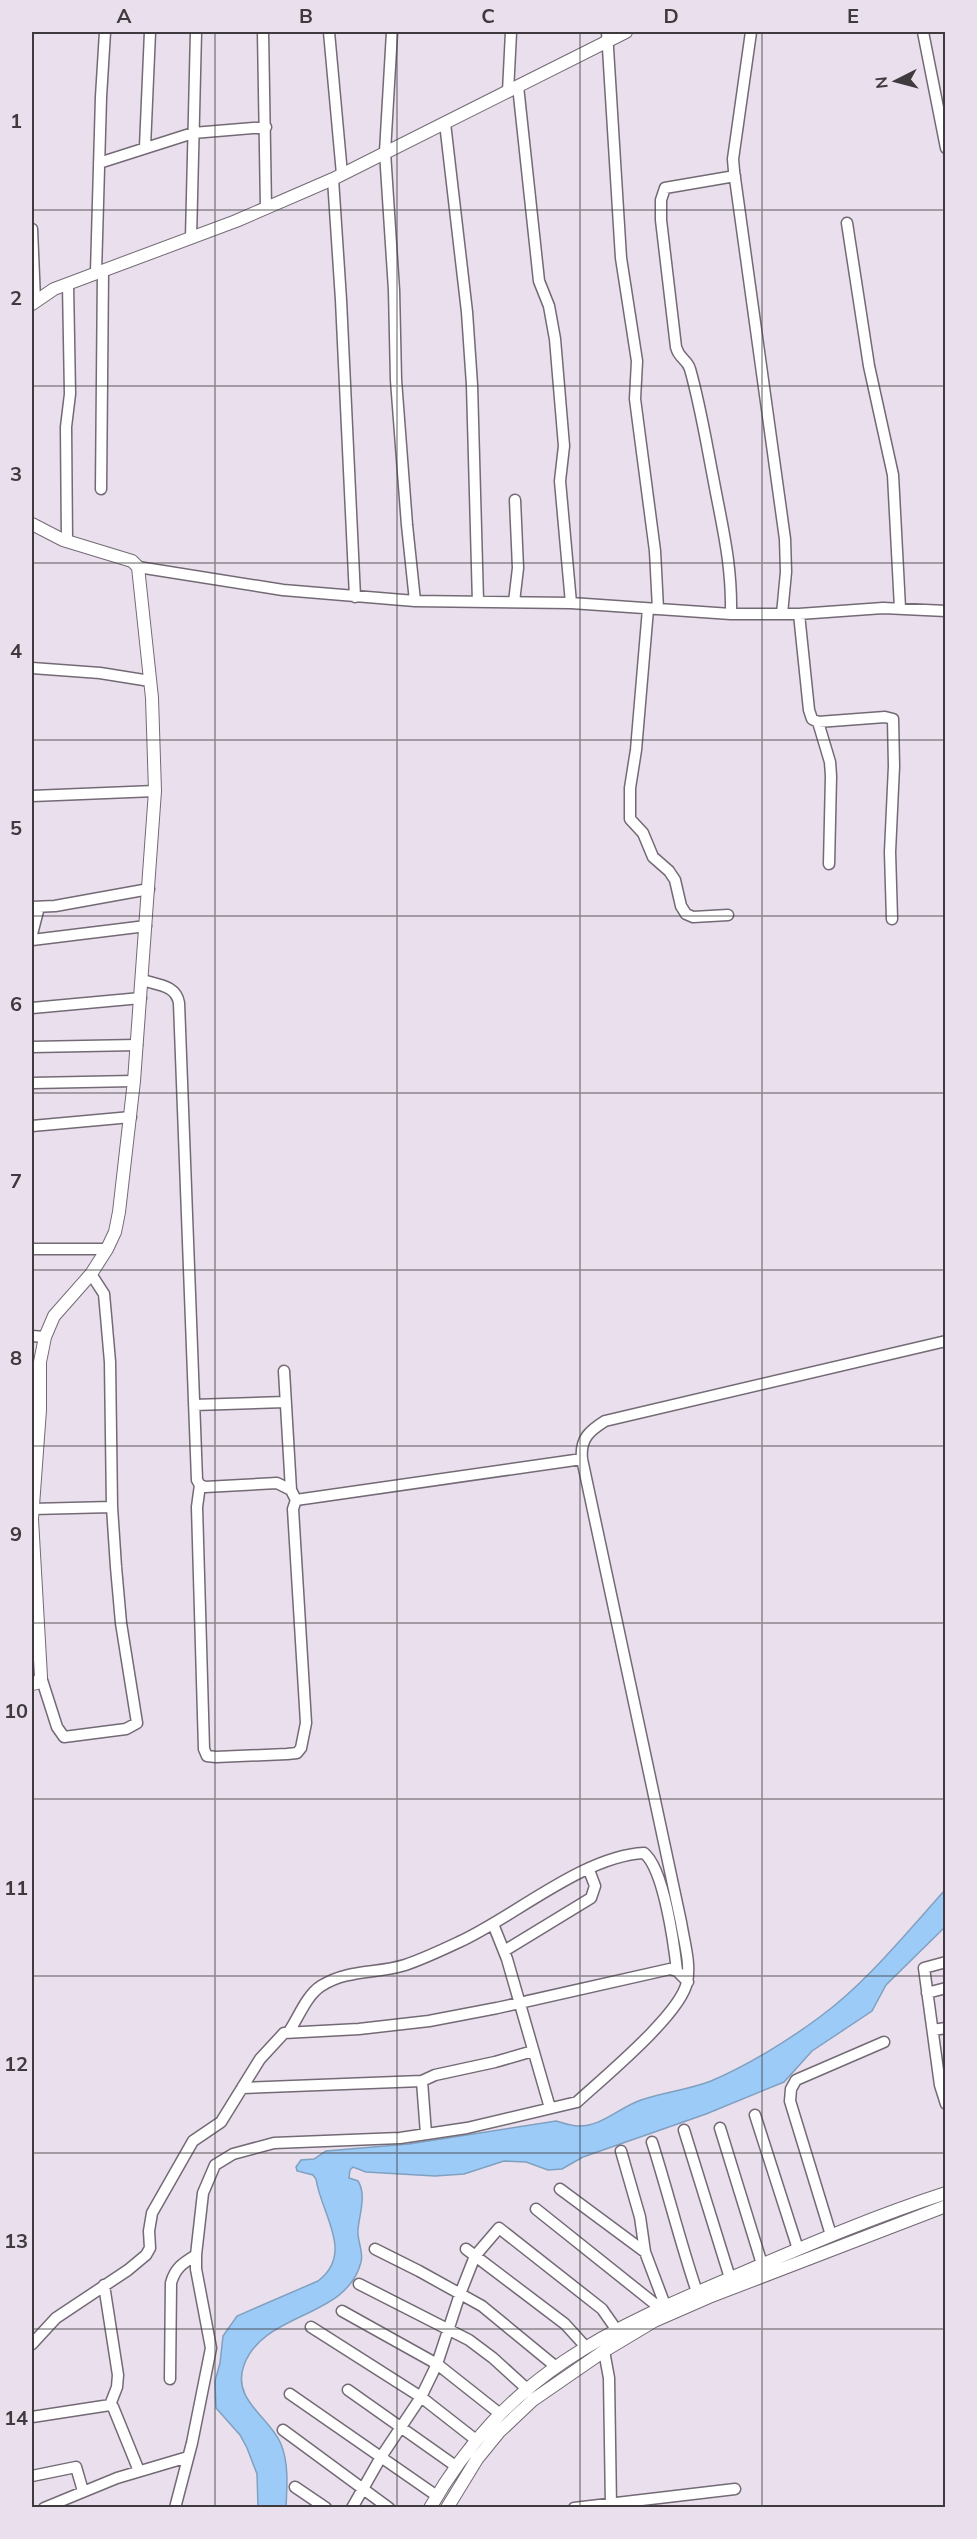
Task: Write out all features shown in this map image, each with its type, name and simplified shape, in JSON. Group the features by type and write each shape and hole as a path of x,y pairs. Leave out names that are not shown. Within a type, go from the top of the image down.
{"street":[{"path":"101,489 99,163 105,32"},
{"path":"145,147 150,32"},
{"path":"191,238 196,32"},
{"path":"263,32 266,208"},
{"path":"328,32 337,176 355,597"},
{"path":"392,32 385,152 394,290 396,380 406,525 415,601"},
{"path":"511,32 513,89 539,281 549,306 555,339 564,446 560,480 571,603"},
{"path":"32,229 33,302 68,284 266,208 337,176 513,89 608,37 626,32"},
{"path":"751,32 733,159 785,539 786,572 782,614"},
{"path":"923,32 945,148"},
{"path":"608,37 621,258 637,361 635,399 655,551 653,609 631,777 630,819 643,834 653,857 669,870 675,880 681,906 686,914 705,917 728,915"},
{"path":"445,123 468,322 478,602"},
{"path":"99,163 193,133 266,127"},
{"path":"731,614 732,578 724,524 688,363 680,358 676,347 661,220 661,200 665,188 735,176"},
{"path":"848,223 869,366 893,475 900,608"},
{"path":"67,541 66,428 70,394 68,284"},
{"path":"514,602 518,568 515,500"},
{"path":"32,524 67,541 132,561 138,567 283,590 355,597 415,601 571,603 731,614 799,614 900,608 945,611"},
{"path":"91,1274 104,1294 112,1507 121,1623 137,1723 126,1729 64,1737 57,1728 36,1681 32,1509 36,1410 40,1362 45,1337 54,1316 91,1274 115,1232 131,1118 155,791 150,681 138,567"},
{"path":"799,614 809,710 812,719 818,722 885,717 893,719 894,785 890,852 892,919"},
{"path":"32,668 150,681"},
{"path":"818,722 831,769 829,864"},
{"path":"32,796 155,791"},
{"path":"32,934 35,907 149,889"},
{"path":"32,940 146,926"},
{"path":"142,980 173,989 178,994 179,1003 197,1480 200,1485 197,1507 204,1749 207,1756 297,1753 301,1748 306,1723 293,1509 296,1500 291,1490 284,1371"},
{"path":"32,1008 141,998"},
{"path":"32,1047 137,1045"},
{"path":"32,1083 134,1081"},
{"path":"32,1126 131,1118"},
{"path":"32,1249 107,1249"},
{"path":"32,1336 45,1337"},
{"path":"175,2508 211,2348 196,2269 196,2255 203,2193 215,2165 233,2154 274,2143 400,2138 466,2128 577,2102 667,2016 680,2000 688,1982 681,1922 582,1459 583,1440 592,1429 605,1421 945,1341"},
{"path":"194,1405 285,1402"},
{"path":"296,1500 582,1459"},
{"path":"200,1485 277,1483 291,1490"},
{"path":"32,1509 112,1507"},
{"path":"32,2344 56,2318 146,2255 150,2248 149,2230 153,2213 193,2141 221,2122 269,2047 279,2036 290,2030 318,1988 333,1979 350,1973 405,1965 460,1942 549,1890 589,1870 628,1855 644,1853 649,1858 670,1919 677,1971"},
{"path":"504,1951 591,1898 594,1895 595,1886 589,1870"},
{"path":"493,1924 504,1951 550,2108"},
{"path":"945,1962 924,1968 940,2085 945,2104"},
{"path":"290,2030 359,2029 401,2025 519,2003 670,1969 677,1971 688,1982"},
{"path":"927,1993 945,1988"},
{"path":"933,2030 945,2028"},
{"path":"831,2235 790,2101 790,2089 796,2080 884,2042"},
{"path":"242,2088 422,2081 435,2075 533,2051"},
{"path":"422,2081 426,2134"},
{"path":"755,2115 798,2249"},
{"path":"720,2128 762,2264"},
{"path":"684,2130 730,2278"},
{"path":"652,2142 669,2196 676,2229 697,2292"},
{"path":"621,2151 640,2217 645,2252 662,2306"},
{"path":"560,2189 645,2252"},
{"path":"430,2508 476,2440 499,2413 526,2388 585,2346 662,2306 893,2210 945,2193"},
{"path":"447,2508 477,2459 499,2432 533,2400 604,2351 654,2321 709,2297 945,2206"},
{"path":"536,2209 662,2306"},
{"path":"352,2508 381,2457 421,2397 437,2364 460,2294 470,2253 499,2228 602,2309 616,2329"},
{"path":"375,2249 482,2307 555,2366"},
{"path":"470,2253 565,2324 585,2346"},
{"path":"170,2379 171,2283 174,2272 181,2264 196,2255"},
{"path":"358,2284 449,2328 493,2358 526,2388"},
{"path":"105,2285 118,2375 117,2387 110,2405"},
{"path":"342,2311 437,2364 482,2397 499,2413"},
{"path":"311,2327 421,2397 476,2440"},
{"path":"604,2351 609,2378 611,2505"},
{"path":"348,2390 457,2467"},
{"path":"290,2394 437,2496"},
{"path":"32,2417 110,2405"},
{"path":"110,2405 113,2407 139,2470"},
{"path":"283,2430 388,2508"},
{"path":"44,2508 139,2470 188,2457"},
{"path":"32,2476 76,2467 83,2491"},
{"path":"296,2487 326,2508"},
{"path":"574,2508 735,2489"}],"water":[{"path":"945,1890 945,1927 886,1985 872,2011 812,2051 784,2082 706,2114 583,2157 562,2169 548,2170 526,2162 504,2161 464,2174 435,2176 366,2172 353,2167 349,2178 358,2181 362,2192 358,2238 362,2258 353,2281 340,2295 269,2334 254,2347 244,2365 241,2377 247,2398 276,2434 284,2452 286,2467 286,2507 258,2507 257,2474 240,2435 216,2408 215,2381 223,2336 237,2316 318,2281 329,2270 334,2258 333,2233 316,2179 313,2175 297,2171 296,2167 301,2160 314,2159 326,2151 409,2144 556,2121 573,2126 586,2125 603,2120 641,2100 711,2081 768,2052 838,2003 886,1956"}]}
